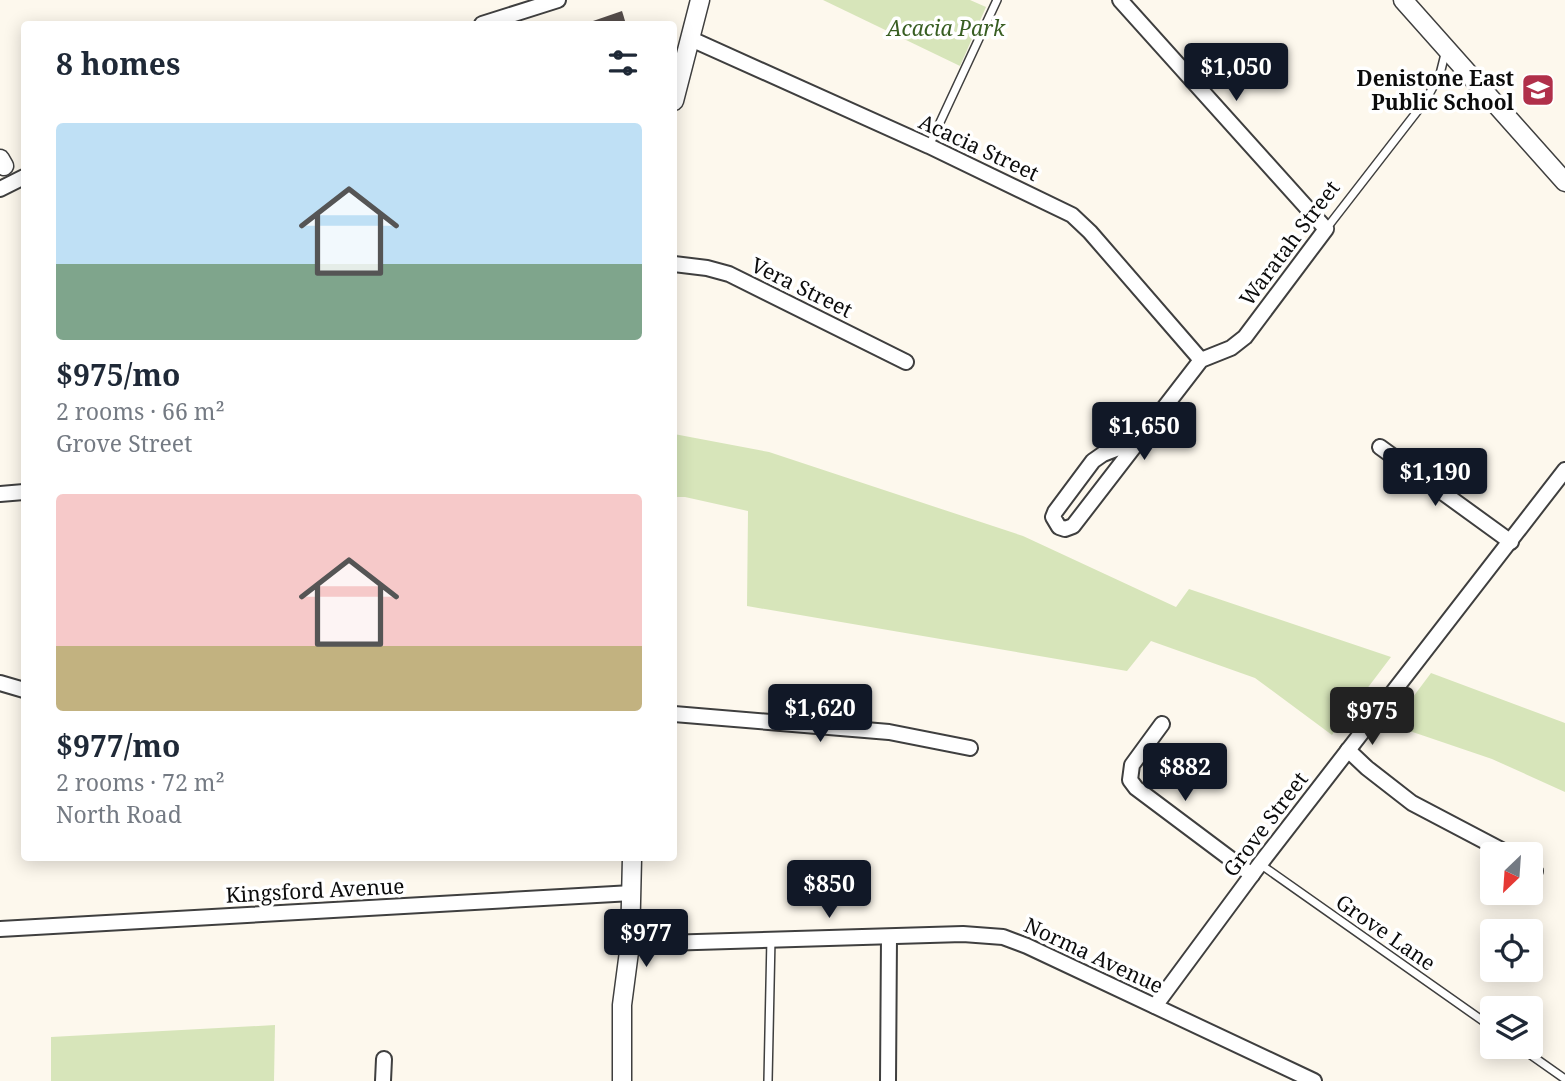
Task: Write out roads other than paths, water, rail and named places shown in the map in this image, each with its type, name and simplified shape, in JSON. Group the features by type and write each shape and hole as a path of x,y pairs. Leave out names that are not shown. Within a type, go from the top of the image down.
{"street":[{"path":"492,21 558,0"},
{"path":"677,90 700,0"},
{"path":"1120,0 1326,229"},
{"path":"1403,0 1565,182"},
{"name":"Acacia Street","path":"691,39 929,146 1072,215 1090,232 1201,360"},
{"path":"1,168 21,174"},
{"path":"0,189 21,177"},
{"name":"Waratah Street","path":"1139,440 1093,460 1055,512 1053,517 1059,527 1065,529 1073,526 1201,360 1231,348 1245,337 1326,229"},
{"name":"Vera Street","path":"677,264 729,274 906,362"},
{"path":"1380,447 1511,542"},
{"name":"Grove Street","path":"1155,1006 1256,869 1565,471"},
{"path":"0,494 21,492"},
{"path":"0,683 21,689"},
{"path":"677,715 889,732 970,748"},
{"path":"1162,724 1132,765 1130,780 1136,788 1256,869"},
{"path":"1348,750 1412,803 1486,842"},
{"path":"622,1081 622,1005 630,944 632,861"},
{"name":"Kingsford Avenue","path":"0,929 632,893"},
{"name":"Norma Avenue","path":"630,944 964,934 1003,937 1314,1081"},
{"path":"888,937 888,1081"},
{"path":"383,1081 384,1059"}],"lane":[{"path":"929,146 997,0"},
{"name":"Waratah Street","path":"1326,229 1426,100 1440,74 1446,49"},
{"name":"Grove Lane","path":"1256,869 1480,1019"},
{"path":"768,1081 771,939"},
{"path":"1537,1059 1565,1079"}],"place":[{"name":"Denistone East Public School","path":"1538,90"}],"park label":[{"name":"Acacia Park","path":"946,28"}]}
